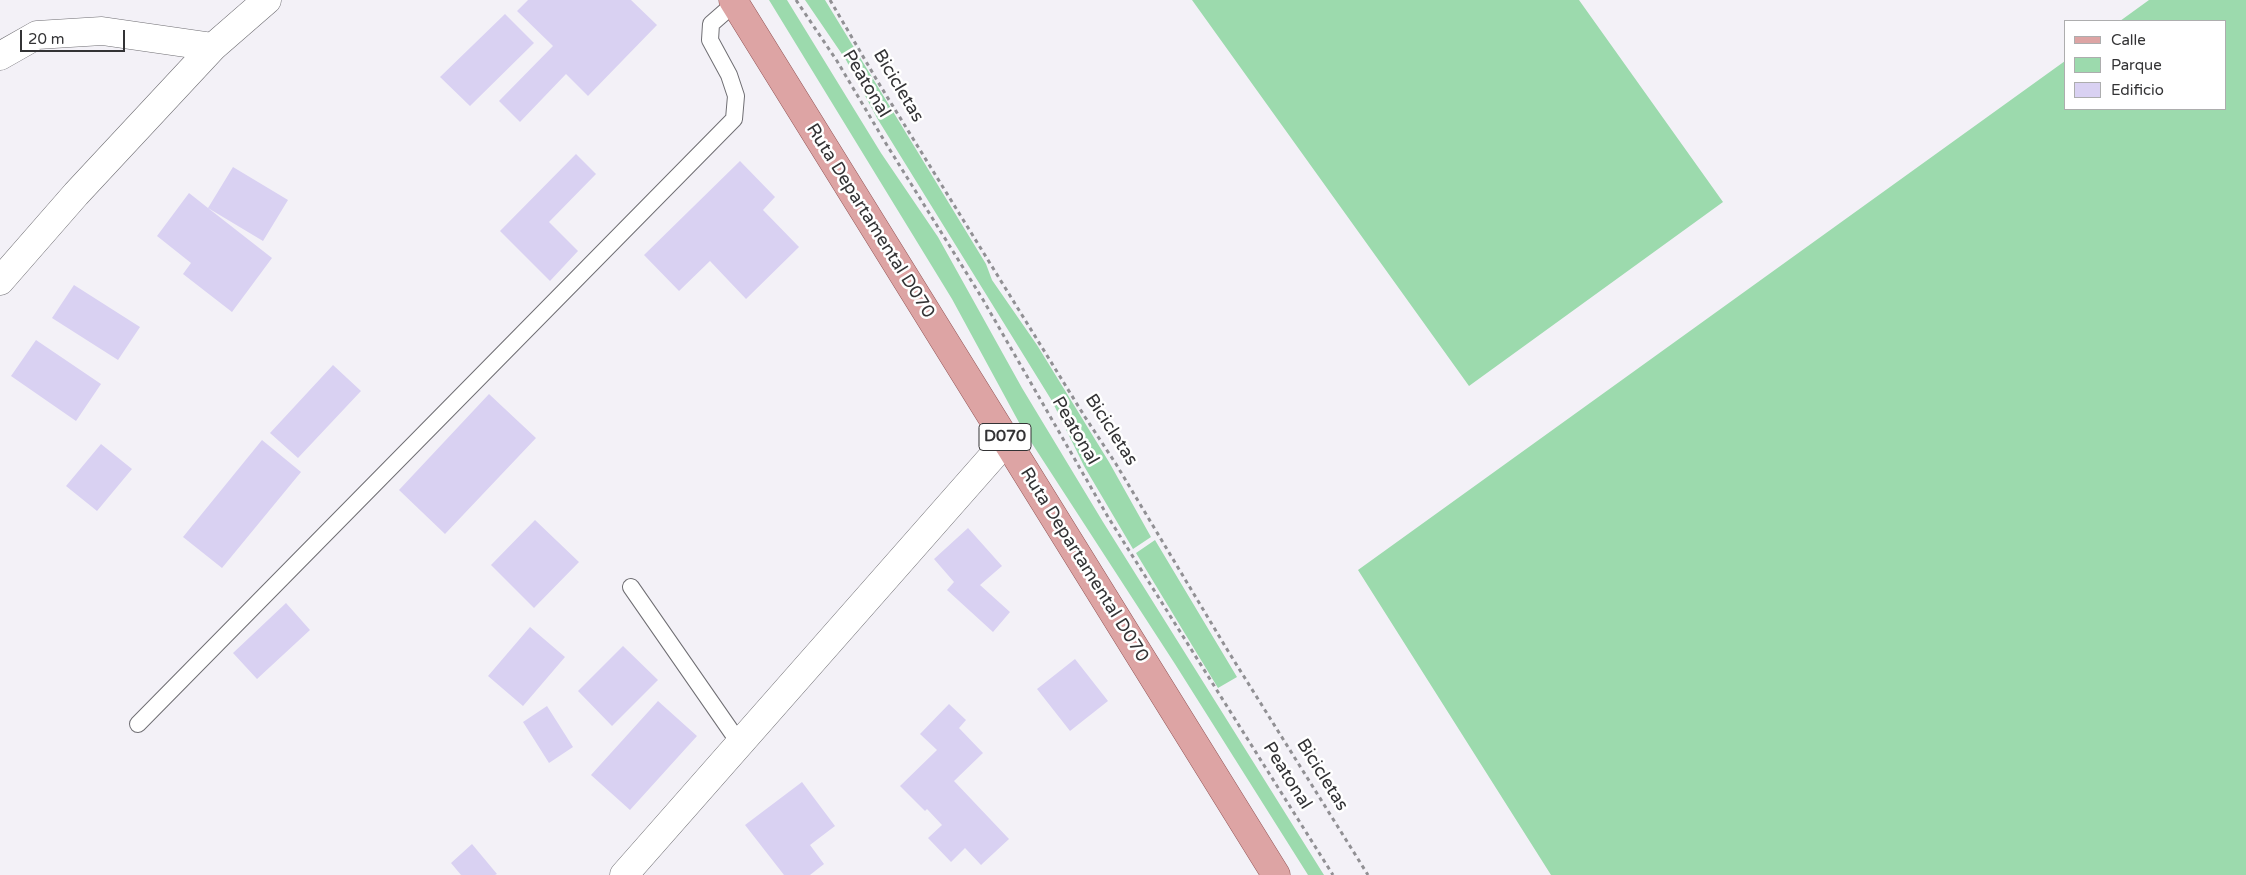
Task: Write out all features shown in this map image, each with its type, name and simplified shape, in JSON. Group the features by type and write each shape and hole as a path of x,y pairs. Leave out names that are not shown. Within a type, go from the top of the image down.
{"main road":[{"name":"Ruta Departamental D070","path":"734,2 1276,875"}],"street":[{"path":"0,281 76,194 212,47 267,0"},
{"path":"0,56 37,35 93,32 212,47"},
{"path":"624,875 1007,440"}],"lane":[{"path":"138,724 734,119 736,96 729,75 710,40 711,24 734,2"},
{"path":"631,587 740,744"}],"path":[{"name":"Peatonal","path":"796,0 837,61 982,298 1108,517 1333,875"},
{"name":"Bicicletas","path":"830,0 878,82 1116,464 1228,651 1368,875"}],"green space":[{"path":"769,0 787,0 881,153 938,237 1022,388 1103,522 1324,875 1308,875 1175,664 1022,428 952,299"},
{"path":"805,0 825,0 986,264 992,280 1037,345 1109,462 1151,537 1133,549 1084,466 1052,401 877,118 846,60"},
{"path":"1192,0 1579,0 1723,202 1469,386"},
{"path":"2149,0 2246,0 2246,875 1551,875 1358,570 2064,62 2064,110 2226,110 2226,20 2121,20"},
{"path":"1155,540 1237,677 1218,688 1136,553"}],"building":[{"path":"528,0 631,0 657,25 588,96 566,74 520,122 499,101 553,46 517,11"},
{"path":"505,14 534,43 470,106 440,77"},
{"path":"576,154 596,174 549,222 578,251 550,281 500,231"},
{"path":"740,161 775,197 763,210 799,247 746,299 710,261 679,291 644,255"},
{"path":"233,167 288,200 263,241 208,208"},
{"path":"189,193 272,258 232,312 183,274 191,263 157,236"},
{"path":"74,285 140,327 118,360 52,318"},
{"path":"36,340 101,384 76,421 11,376"},
{"path":"333,365 361,391 298,458 270,433"},
{"path":"489,394 536,438 445,534 399,490"},
{"path":"262,440 301,472 222,568 183,537"},
{"path":"101,444 132,469 97,511 66,486"},
{"path":"535,520 579,562 534,608 491,565"},
{"path":"968,528 1002,566 980,585 1010,612 993,632 947,590 954,582 934,559"},
{"path":"286,603 310,630 257,679 233,653"},
{"path":"530,627 565,657 523,706 488,676"},
{"path":"623,646 658,680 612,726 578,691"},
{"path":"1075,659 1108,701 1070,731 1037,689"},
{"path":"658,701 697,736 630,810 591,775"},
{"path":"949,704 966,720 959,728 983,753 954,781 1009,839 981,865 965,848 951,862 928,838 942,825 927,809 925,811 900,786 937,750 920,734"},
{"path":"547,706 573,747 549,763 523,722"},
{"path":"802,782 835,826 810,845 824,864 810,875 784,875 745,825"},
{"path":"472,844 497,874 461,875 451,863"}]}
